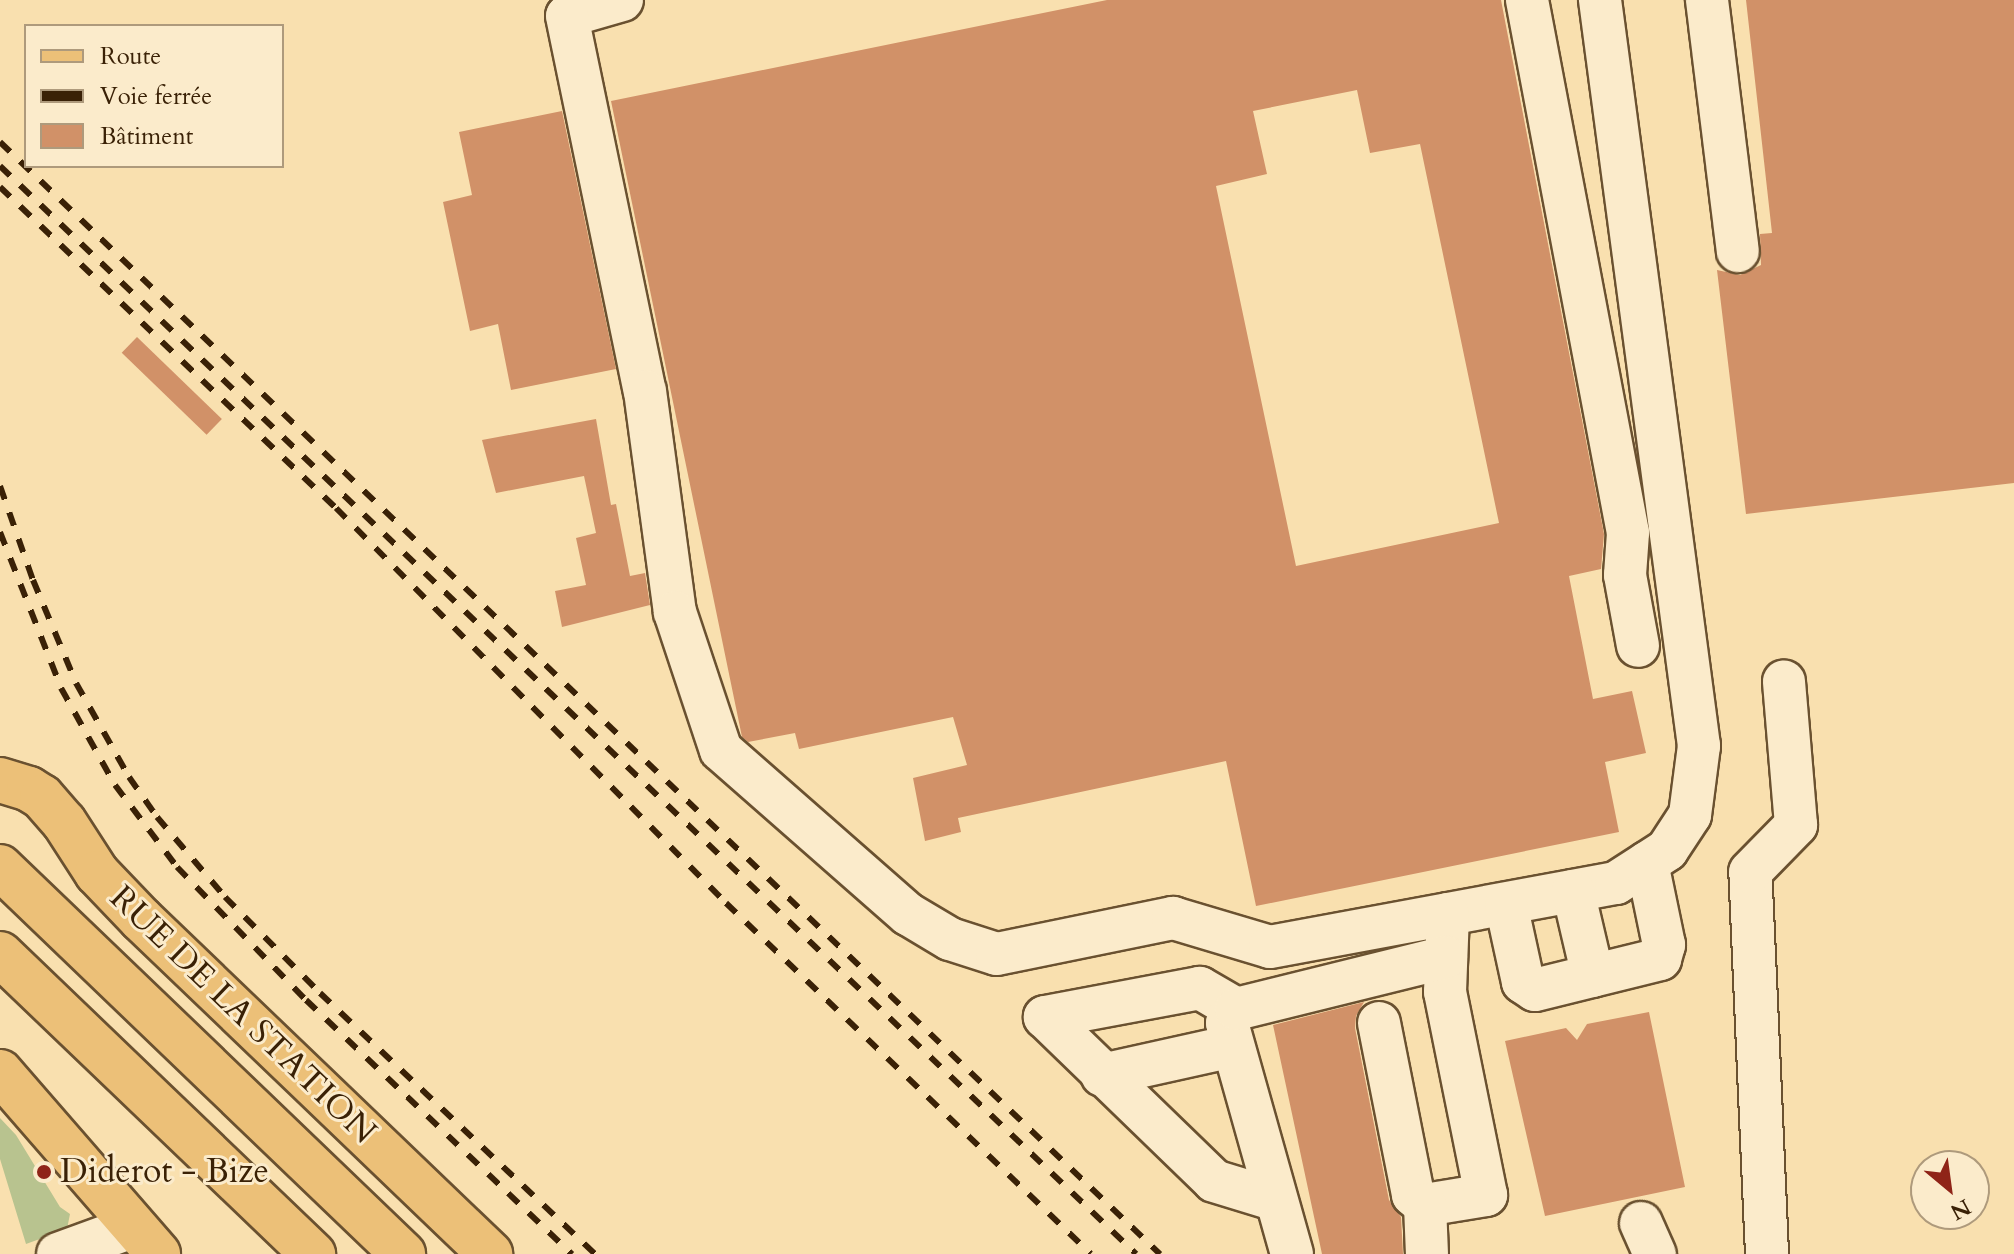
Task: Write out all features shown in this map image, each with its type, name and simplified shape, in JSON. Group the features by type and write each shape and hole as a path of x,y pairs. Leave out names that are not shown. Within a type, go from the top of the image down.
{"main road":[{"name":"RUE DE LA STATION","path":"0,780 42,797 64,822 97,873 130,907 490,1254"},
{"path":"0,867 403,1254"},
{"path":"0,954 313,1254"},
{"path":"0,1072 145,1240"}],"street":[{"path":"622,0 567,16 645,391 675,612 721,750 908,914 950,939 997,954 1173,918 1270,947 1616,883 1667,850 1690,815 1699,746 1600,0"},
{"path":"1527,0 1628,533 1625,575 1638,646"},
{"path":"1707,0 1738,251"},
{"path":"1767,1254 1750,872 1796,825 1784,682"},
{"path":"1506,904 1523,982 1535,990 1660,959 1664,945 1647,863"},
{"path":"1573,891 1593,976"},
{"path":"1425,1205 1486,1195 1445,992 1448,914"},
{"path":"1102,1075 1446,957"},
{"path":"1276,1200 1214,1181 1045,1017 1200,988 1235,1027 1292,1254"},
{"path":"1379,1023 1413,1195 1425,1205 1427,1254"},
{"path":"58,1254 145,1240"}],"green space":[{"path":"0,1118 16,1135 60,1207 70,1214 67,1229 26,1244 0,1159"}],"building":[{"path":"1107,0 1501,0 1604,534 1601,569 1569,576 1593,699 1632,691 1646,753 1605,762 1619,832 1256,906 1226,761 958,818 961,832 925,841 913,778 967,765 953,717 799,749 795,733 748,742 742,737 611,101","holes":["1357,90 1370,153 1420,144 1499,523 1296,566 1216,186 1267,174 1253,111"]},
{"path":"1746,0 2014,0 2014,483 1746,514 1717,270 1740,275 1761,265 1760,234 1772,233"},
{"path":"562,111 616,369 511,390 498,324 470,331 443,202 472,195 459,132"},
{"path":"137,337 222,419 207,435 122,353"},
{"path":"596,419 611,505 616,504 630,576 645,573 650,605 562,627 555,591 586,585 576,538 596,533 584,476 496,493 482,440"},
{"path":"1364,1002 1356,1016 1355,1028 1389,1200 1401,1217 1403,1254 1322,1254 1273,1025"},
{"path":"1649,1012 1685,1187 1545,1216 1505,1041 1566,1028 1577,1040 1587,1024"}],"railway":[{"path":"0,142 24,165"},
{"path":"0,166 1136,1254"},
{"path":"27,168 1160,1254"},
{"path":"0,187 336,508 726,903 1091,1254"},
{"path":"0,486 33,580 76,683 129,777 157,817 225,897 320,993 595,1254"},
{"path":"0,532 61,688 115,785 177,867 306,1000 572,1254"}],"place":[{"name":"Diderot - Bize","path":"44,1172"}]}
